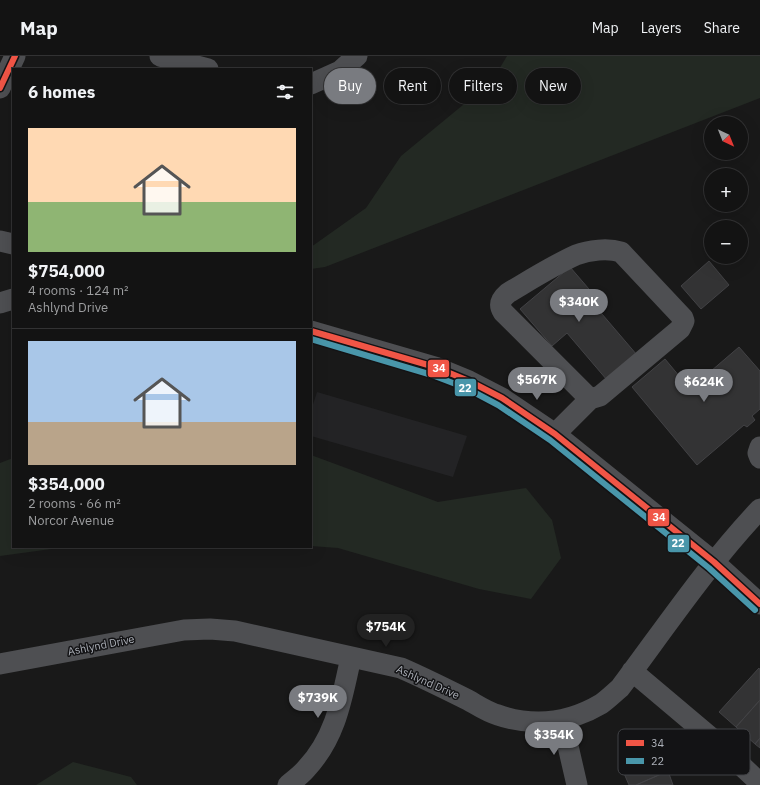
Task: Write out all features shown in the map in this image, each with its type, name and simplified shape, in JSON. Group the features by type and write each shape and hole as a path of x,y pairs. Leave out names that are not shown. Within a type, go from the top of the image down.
{"street":[{"path":"0,88 16,56"},
{"path":"160,56 204,68"},
{"path":"312,84 340,71 357,56"},
{"path":"0,241 12,244"},
{"path":"555,434 590,399 600,396 680,329 684,321 683,318 621,252 613,250 602,250 577,255 508,293 503,298 500,307 503,312 590,399"},
{"path":"0,302 12,299"},
{"path":"312,331 435,367 469,381 502,398 555,434 714,562 760,604"},
{"name":"Ashlynd Drive","path":"0,664 184,630 210,629 235,631 401,668 422,677 496,715 519,721 539,723 562,720 581,714 602,703 620,688 735,535 760,509"},
{"path":"714,562 760,585"},
{"path":"288,785 306,769 330,736 338,715 351,657"},
{"path":"632,672 701,729"},
{"path":"562,720 577,785"},
{"path":"750,773 760,783"}],"shaded area":[{"path":"507,56 760,56 760,98 714,116 704,116 704,120 325,267 312,269 312,246 366,208 401,156 464,104 517,104 517,68 500,68"},
{"path":"317,392 467,436 453,477 312,436 312,408"},
{"path":"312,455 438,502 526,488 552,520 561,558 531,599 479,589 338,548 312,546"},
{"path":"12,458 12,548 59,548 0,556 0,463"},
{"path":"73,762 131,777 137,785 36,785"}],"building":[{"path":"706,264 712,264 729,285 701,309 681,286"},
{"path":"570,267 601,303 596,307 637,355 607,380 567,333 552,346 520,309"},
{"path":"739,347 760,371 760,409 752,416 755,420 747,427 744,425 697,465 632,387 665,359 690,389"},
{"path":"759,668 760,700 736,727 719,712"},
{"path":"760,700 760,738 755,744 750,740 750,729 738,729 736,727"},
{"path":"760,738 760,748 755,744"},
{"path":"625,775 659,775 636,785 629,785"},
{"path":"659,775 669,775 673,785 636,785"}],"transit line":[{"name":"34","path":"0,88 15,56"},
{"name":"34","path":"312,331 435,367 469,381 502,398 555,434 714,562 760,604"},
{"name":"22","path":"312,339 432,375 466,388 498,405 550,440 709,568 755,610"}]}
